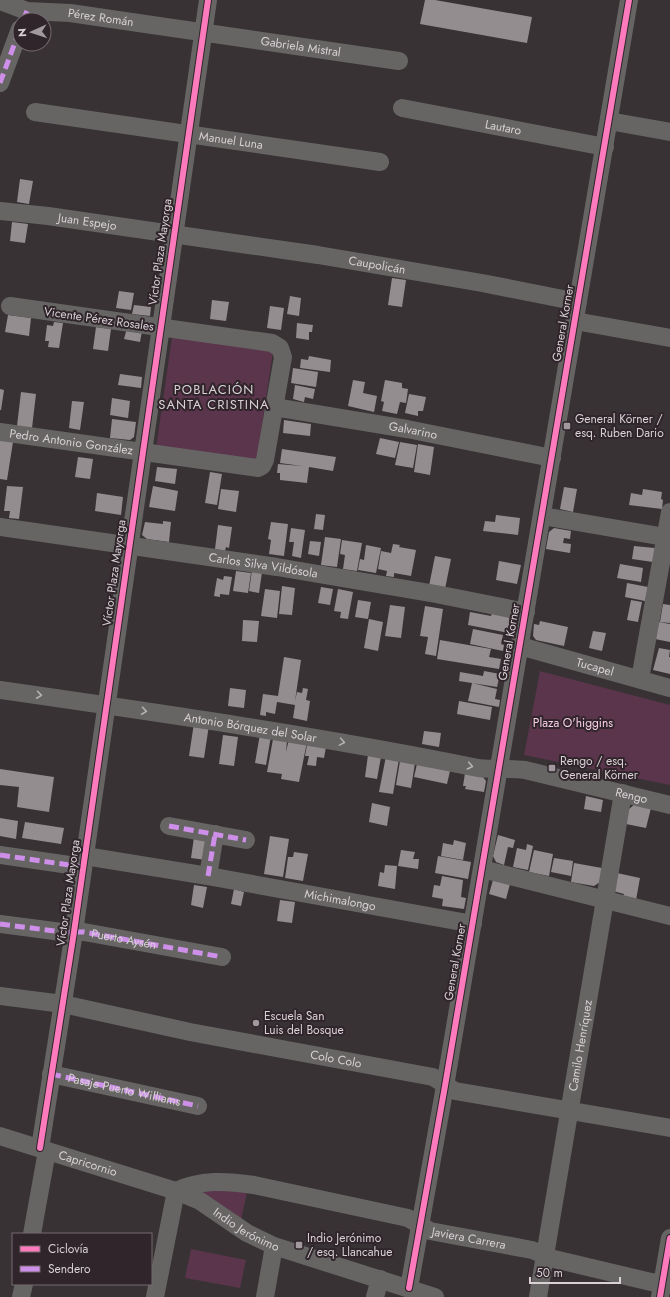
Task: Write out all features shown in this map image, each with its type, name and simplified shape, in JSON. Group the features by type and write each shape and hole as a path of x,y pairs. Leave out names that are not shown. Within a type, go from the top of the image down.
{"street":[{"name":"Víctor Plaza Mayorga","path":"32,1233 51,1074 74,932 208,0"},
{"name":"General Korner","path":"409,1288 446,1086 498,769 526,612 629,0"},
{"name":"Pérez Román","path":"0,1 20,12"},
{"name":"Pérez Román","path":"52,14 70,13 203,32"},
{"name":"Gabriela Mistral","path":"203,32 399,61"},
{"path":"0,83 12,51"},
{"name":"Lautaro","path":"402,108 605,147"},
{"name":"Manuel Luna","path":"35,112 380,162"},
{"path":"609,121 670,132"},
{"name":"Juan Espejo","path":"0,211 48,216 174,235"},
{"name":"Caupolicán","path":"174,235 385,266 578,302"},
{"name":"Vicente Pérez Rosales","path":"10,306 272,343 280,348 283,357 274,407"},
{"path":"575,321 670,338"},
{"name":"Galvarino","path":"274,407 414,430 552,458"},
{"name":"Pedro Antonio González","path":"0,432 254,468 262,466 266,460 274,407"},
{"path":"640,679 668,538 670,512"},
{"path":"542,516 668,538"},
{"name":"Carlos Silva Vildósola","path":"0,527 339,576 526,612"},
{"name":"Tucapel","path":"520,646 670,688"},
{"name":"Antonio Bórquez del Solar","path":"0,690 286,732 478,768 498,769"},
{"name":"Rengo","path":"498,769 511,768 525,770 670,804"},
{"name":"Camilo Henríquez","path":"538,1297 622,793"},
{"path":"169,826 246,840"},
{"path":"208,876 215,834"},
{"name":"Michimalongo","path":"0,855 84,861 208,876 473,924"},
{"path":"482,869 670,916"},
{"name":"Puerto Aysén","path":"0,924 62,932 84,932 222,957"},
{"name":"Colo Colo","path":"0,996 63,1004 190,1032 434,1077 454,1091 670,1128"},
{"name":"Pasaje Puerto Williams","path":"51,1074 198,1106"},
{"name":"Capricornio","path":"0,1136 176,1191"},
{"name":"Javiera Carrera","path":"176,1191 185,1186 202,1182 220,1182 241,1183 292,1193 408,1218 430,1231 532,1250 554,1259 651,1282 664,1288"},
{"path":"155,1297 176,1191"},
{"name":"Indio Jerónimo","path":"176,1191 200,1202 247,1234 274,1246 435,1297"},
{"path":"664,1288 670,1238"},
{"path":"265,1297 274,1246"},
{"path":"375,1297 380,1279"},
{"path":"21,1297 24,1285"}],"green space":[{"path":"172,337 273,352 256,464 156,448"},
{"name":"Plaza O'higgins","path":"540,671 670,705 670,785 524,755"},
{"path":"204,1186 248,1188 241,1220 198,1195"},
{"path":"191,1249 246,1260 240,1288 185,1278"}],"building":[{"path":"425,0 435,0 532,17 527,43 420,24"},
{"path":"20,179 33,181 29,204 17,202"},
{"path":"12,222 28,224 25,243 10,241"},
{"path":"392,278 406,280 402,307 388,305"},
{"path":"119,291 134,293 131,310 116,308"},
{"path":"290,296 301,298 299,316 287,314"},
{"path":"212,300 229,302 226,321 210,319"},
{"path":"134,305 151,307 150,316 132,314"},
{"path":"270,306 284,308 281,330 267,328"},
{"path":"8,315 31,318 29,336 5,332"},
{"path":"54,322 63,323 59,348 48,347 49,341 45,341 47,325 53,326"},
{"path":"297,323 313,325 312,332 309,332 309,340 296,338"},
{"path":"96,327 111,329 108,351 93,349"},
{"path":"127,328 142,331 140,342 124,339"},
{"path":"309,356 331,360 330,372 300,368 301,359 308,360"},
{"path":"293,368 318,372 316,387 291,383"},
{"path":"120,374 142,377 141,388 118,385"},
{"path":"353,380 365,382 363,393 377,396 374,412 348,406"},
{"path":"385,380 402,383 402,388 408,389 406,403 400,402 397,414 382,411 384,402 381,401"},
{"path":"295,385 315,389 313,399 305,397 304,402 293,399"},
{"path":"0,389 4,390 1,410 0,410"},
{"path":"21,392 36,394 32,428 17,426"},
{"path":"409,394 426,397 423,411 418,411 418,416 405,413"},
{"path":"112,398 130,401 128,418 110,415"},
{"path":"72,401 84,402 80,430 69,428"},
{"path":"112,419 136,422 134,437 130,440 110,438"},
{"path":"284,420 311,424 310,436 283,433"},
{"path":"380,438 399,442 395,458 376,454"},
{"path":"0,440 13,442 7,480 0,479"},
{"path":"400,442 417,445 413,468 395,465"},
{"path":"418,444 434,447 430,475 414,472"},
{"path":"282,449 336,457 333,471 309,467 307,483 280,480 280,473 277,473 278,464 302,466 280,463"},
{"path":"78,457 93,459 90,479 75,477"},
{"path":"157,467 177,469 175,484 155,481"},
{"path":"210,472 222,474 217,505 205,503"},
{"path":"7,486 23,487 19,519 9,518 10,511 4,511"},
{"path":"153,486 178,491 175,511 149,507"},
{"path":"564,487 577,489 573,512 560,509"},
{"path":"221,489 239,491 236,512 218,509"},
{"path":"643,489 662,492 662,509 629,505 631,493 642,495"},
{"path":"97,493 123,497 121,515 95,511"},
{"path":"316,514 325,515 323,530 314,529"},
{"path":"496,515 520,518 518,535 483,531 485,521 495,522"},
{"path":"163,521 171,522 169,542 147,539 142,535 145,522 163,524"},
{"path":"271,522 288,524 284,556 269,554 271,540 268,539"},
{"path":"218,525 232,527 229,548 226,547 225,551 215,549"},
{"path":"291,528 305,530 301,558 292,556 294,542 289,542"},
{"path":"554,528 571,531 570,539 564,538 563,543 571,544 570,553 546,549 549,532"},
{"path":"325,537 341,539 337,567 321,565"},
{"path":"342,540 362,543 357,571 343,569 345,555 340,554"},
{"path":"310,541 321,542 319,556 308,554"},
{"path":"393,544 400,545 399,547 416,550 411,576 394,573 394,577 386,576 387,571 378,569 381,551 391,553"},
{"path":"366,545 381,548 376,573 358,570 360,559 364,560"},
{"path":"634,546 655,548 653,562 632,559"},
{"path":"435,556 451,559 445,589 429,586"},
{"path":"499,561 521,565 517,584 496,580"},
{"path":"620,564 643,568 641,582 617,578"},
{"path":"252,570 262,572 259,593 249,591"},
{"path":"236,571 251,573 248,593 233,591"},
{"path":"224,576 232,577 229,595 220,594 220,597 214,596 217,578 223,580"},
{"path":"627,583 648,587 645,601 625,597"},
{"path":"282,586 295,588 292,615 279,614"},
{"path":"321,587 333,589 330,605 318,603"},
{"path":"265,589 280,591 277,618 261,616"},
{"path":"338,589 353,592 348,619 340,618 341,612 334,611"},
{"path":"358,600 371,602 368,619 355,617"},
{"path":"631,600 642,602 638,622 627,620"},
{"path":"663,604 670,605 670,623 660,622"},
{"path":"390,605 405,607 401,638 385,636"},
{"path":"425,606 443,609 436,656 425,654 428,637 420,636"},
{"path":"470,612 491,616 492,613 507,616 512,621 509,633 468,625"},
{"path":"369,619 383,622 378,651 364,648"},
{"path":"243,620 259,621 257,642 242,641"},
{"path":"540,621 568,627 564,646 536,640 533,636 534,624 539,625"},
{"path":"659,622 670,624 670,642 655,639"},
{"path":"473,629 503,635 501,644 504,645 503,651 470,644"},
{"path":"593,631 606,633 602,651 589,648"},
{"path":"440,640 491,649 489,657 501,659 499,669 437,659"},
{"path":"659,648 670,650 670,674 653,670"},
{"path":"284,657 301,660 295,701 297,692 302,693 303,688 308,689 306,700 310,701 307,721 293,718 295,705 277,702 275,714 266,712 266,716 260,715 263,694 278,696"},
{"path":"484,671 500,674 497,687 459,681 460,672 483,676"},
{"path":"472,683 497,689 495,699 500,700 499,707 468,701"},
{"path":"230,688 246,690 244,708 228,706"},
{"path":"459,701 492,707 490,720 457,714"},
{"path":"194,723 209,725 204,758 189,756"},
{"path":"424,731 441,733 439,747 422,744"},
{"path":"260,734 271,736 266,765 255,763"},
{"path":"223,735 238,737 234,766 219,764"},
{"path":"273,739 287,741 286,752 289,739 307,742 299,782 281,779 282,774 267,772"},
{"path":"307,745 326,747 324,758 317,757 316,766 307,765 309,756 305,756"},
{"path":"368,755 381,757 377,779 365,777"},
{"path":"386,756 399,759 393,794 379,792"},
{"path":"400,761 415,763 411,788 396,785"},
{"path":"417,764 450,771 447,784 414,777"},
{"path":"0,769 54,777 49,812 17,807 19,787 0,785"},
{"path":"465,773 482,776 486,781 484,792 465,789 466,786 463,786"},
{"path":"586,796 603,800 601,812 584,809"},
{"path":"372,803 390,807 387,826 369,822"},
{"path":"635,804 651,808 646,828 626,824 629,809"},
{"path":"0,818 18,821 16,839 0,836"},
{"path":"25,822 64,828 61,844 22,838"},
{"path":"498,835 515,840 513,848 508,847 504,865 496,862 493,856"},
{"path":"270,836 289,839 283,877 264,874"},
{"path":"194,837 209,839 206,860 191,858"},
{"path":"454,840 466,843 463,860 441,856 443,843 453,845"},
{"path":"527,844 533,846 528,870 513,867 517,848 526,850"},
{"path":"401,850 415,852 413,859 419,859 418,869 398,866"},
{"path":"534,850 553,854 549,876 529,872"},
{"path":"294,852 308,854 303,881 285,878 288,857 293,857"},
{"path":"438,856 471,862 468,879 435,873"},
{"path":"554,858 573,861 571,876 551,872"},
{"path":"574,863 602,868 600,882 594,886 571,882"},
{"path":"385,865 397,866 395,889 378,886 380,872 384,873"},
{"path":"617,873 640,878 636,900 623,897 624,894 613,891"},
{"path":"442,876 463,880 461,897 466,898 464,909 442,906 443,899 432,897 434,885 440,886"},
{"path":"493,880 510,884 506,899 489,894"},
{"path":"194,885 207,887 203,908 191,905"},
{"path":"234,889 244,892 241,906 231,904"},
{"path":"280,900 295,902 292,923 277,921"}],"marked path":[{"path":"0,83 12,51"},
{"path":"169,826 246,840"},
{"path":"208,876 215,834"},
{"path":"0,855 83,867"},
{"path":"0,924 62,932 84,932 222,957"},
{"path":"51,1074 198,1106"}],"cycle path":[{"path":"40,1148 74,932 208,0"},
{"path":"409,1288 445,1086 629,0"},
{"path":"660,1297 670,1238"}],"place":[{"name":"General Körner / esq. Ruben Dario","path":"567,426"},
{"name":"Rengo / esq. General Körner","path":"552,768"},
{"name":"Escuela San Luis del Bosque","path":"256,1023"},
{"name":"Indio Jerónimo / esq. Llancahue","path":"299,1245"}],"district":[{"name":"POBLACIÓN SANTA CRISTINA","path":"214,396"}]}
